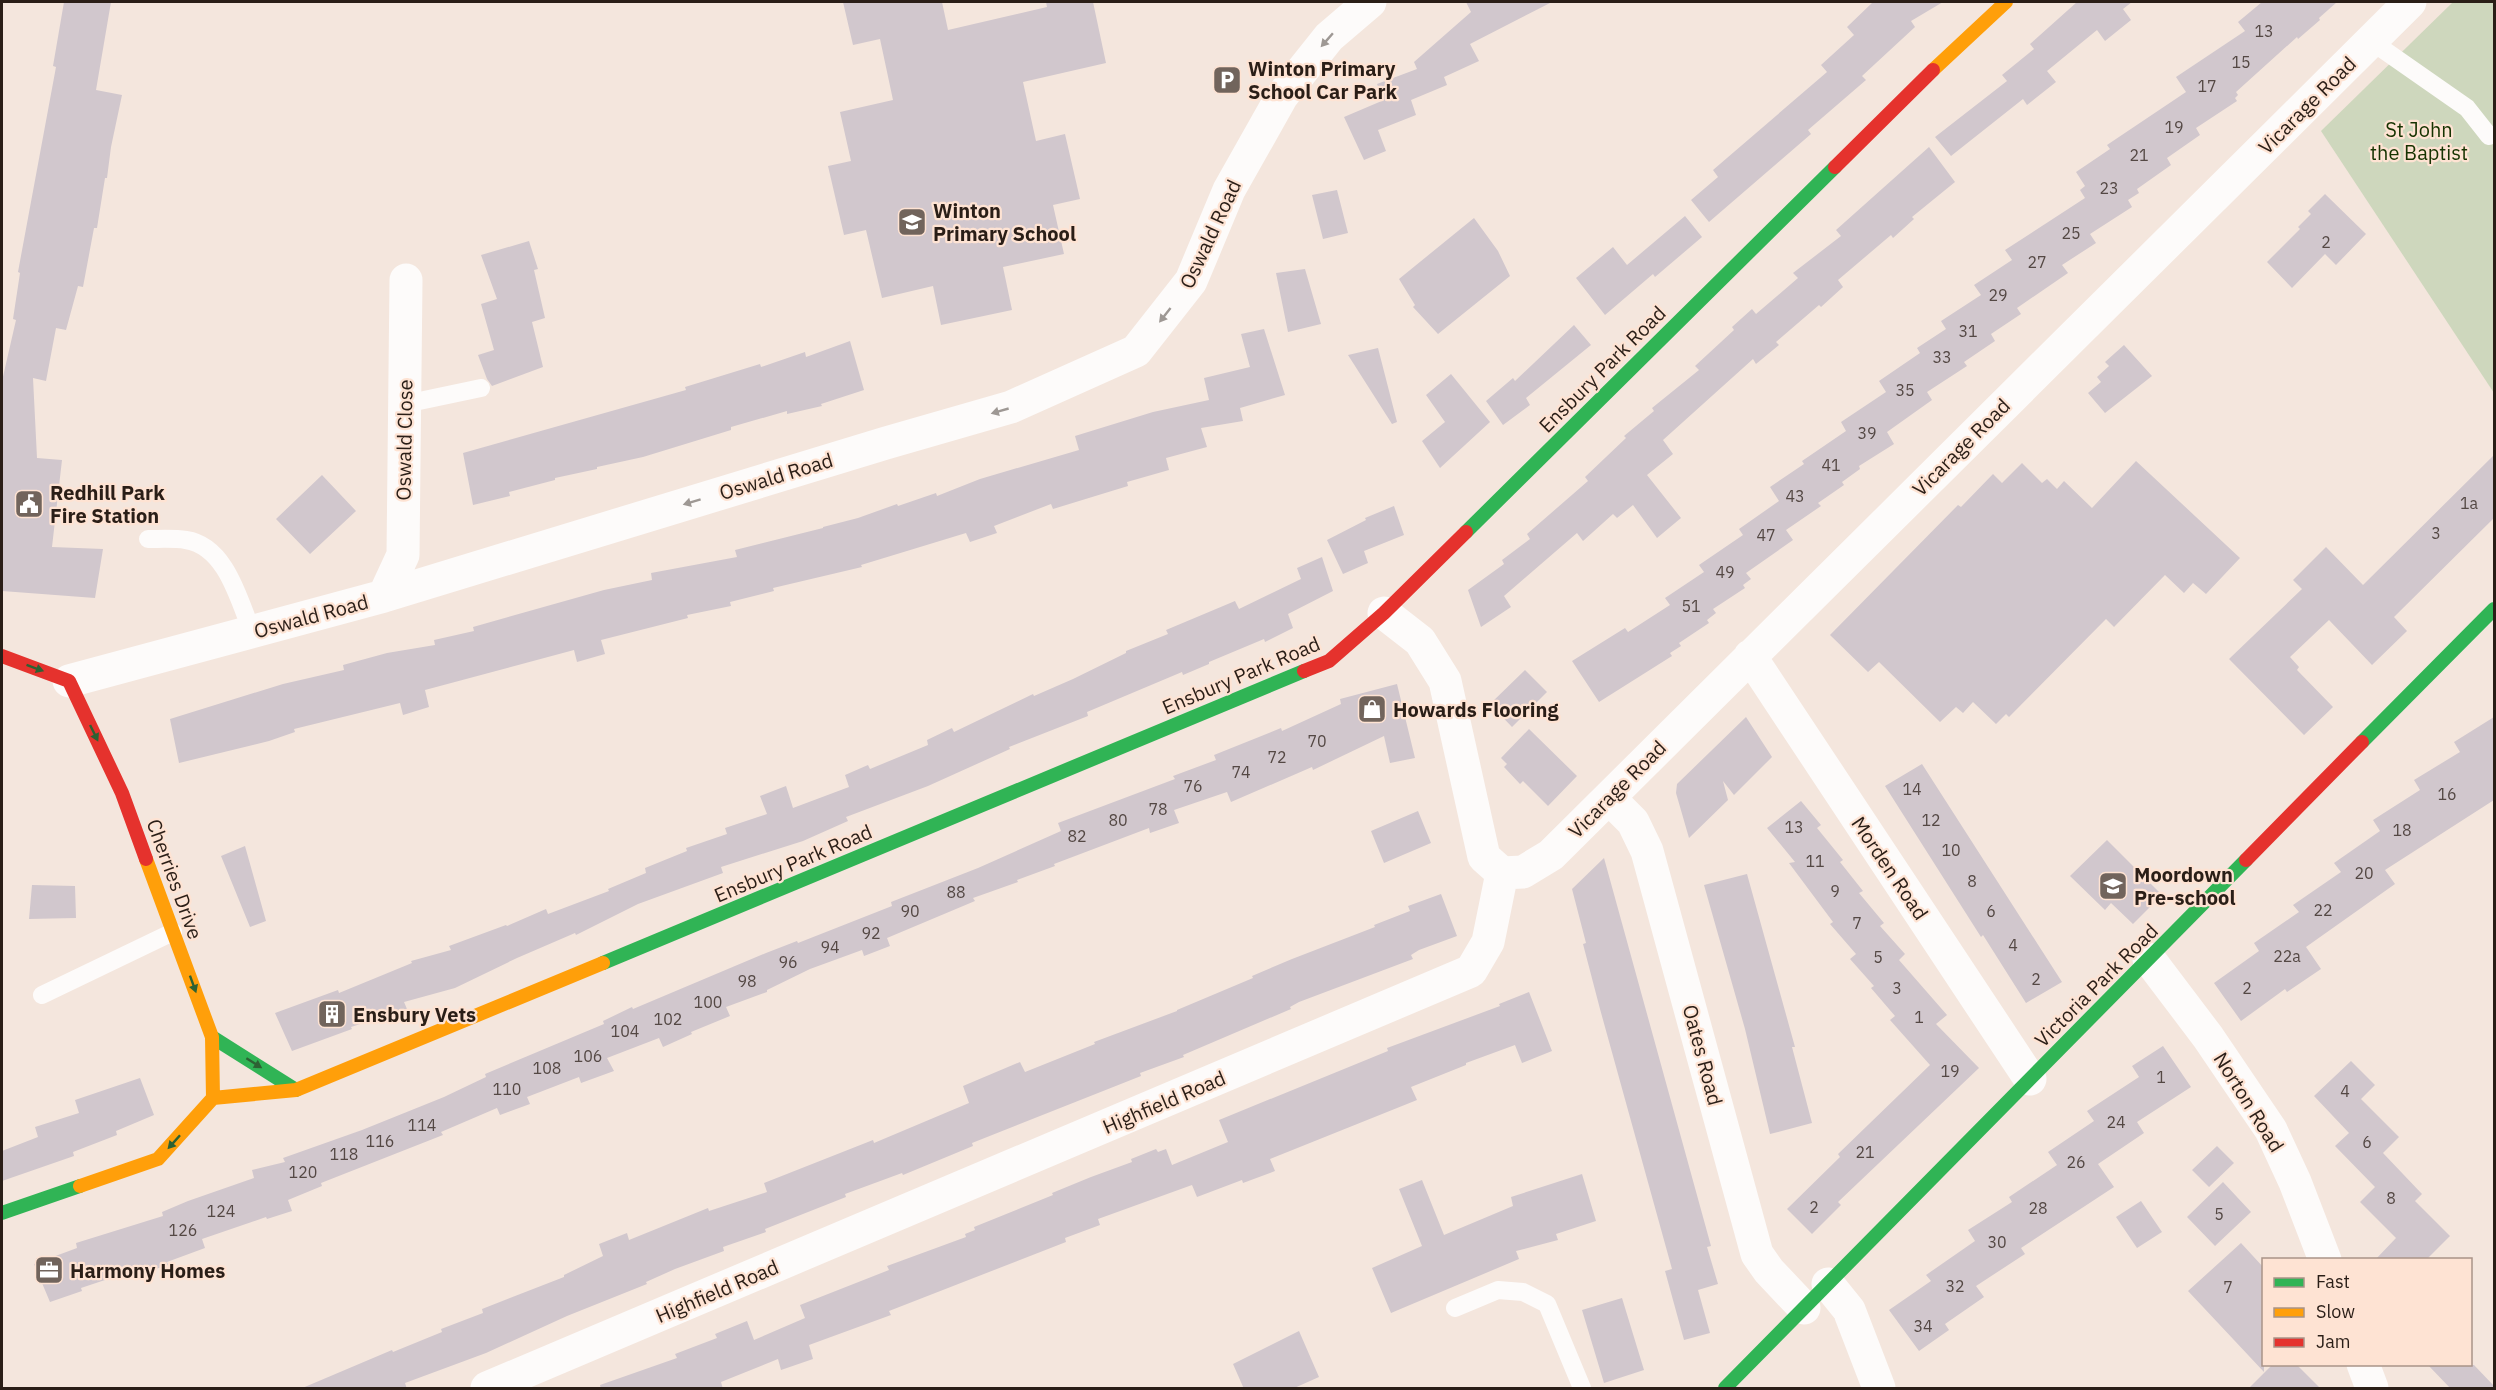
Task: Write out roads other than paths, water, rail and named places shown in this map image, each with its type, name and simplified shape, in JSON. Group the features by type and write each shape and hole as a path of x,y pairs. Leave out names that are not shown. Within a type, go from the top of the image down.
{"street":[{"name":"Oswald Road","path":"69,681 384,596 886,443 1011,408 1136,351 1191,282 1228,190 1282,96 1329,37 1370,2"},
{"name":"Ensbury Park Road","path":"213,1098 296,1090 1329,661 1384,613 1921,82 2006,2"},
{"name":"Vicarage Road","path":"1502,873 1523,872 1551,855 2410,2"},
{"name":"Oswald Close","path":"384,596 403,555 406,280"},
{"name":"Victoria Park Road","path":"1725,1389 2494,609"},
{"path":"1384,613 1420,641 1445,681 1484,857 1502,873"},
{"path":"2,656 69,681"},
{"name":"Morden Road","path":"1750,656 2030,1079"},
{"name":"Cherries Drive","path":"69,681 122,793 212,1037 213,1098"},
{"name":"Oates Road","path":"1609,798 1633,822 1647,851 1757,1254 1769,1271 1804,1308"},
{"name":"Highfield Road","path":"487,1389 1471,971 1488,942 1502,873"},
{"name":"Norton Road","path":"2149,959 2208,1037 2271,1130 2295,1182 2324,1258"},
{"path":"212,1037 296,1090"},
{"path":"2,1213 158,1159 213,1098"},
{"path":"2,1230 20,1205"},
{"path":"1828,1284 1849,1310 1879,1389"},
{"path":"2363,1366 2372,1389"}],"lane":[{"path":"2371,41 2467,108 2489,136"},
{"path":"405,404 481,388"},
{"path":"148,539 188,540 212,551 230,578 252,632"},
{"path":"42,995 173,932"},
{"path":"1455,1308 1498,1290 1523,1292 1547,1304 1582,1389"}],"place":[{"name":"Winton Primary School Car Park","path":"1227,80"},
{"name":"Winton Primary School","path":"912,222"},
{"name":"Redhill Park Fire Station","path":"29,504"},
{"name":"Howards Flooring","path":"1372,709"},
{"name":"Moordown Pre-school","path":"2113,886"},
{"name":"Ensbury Vets","path":"332,1014"},
{"name":"Harmony Homes","path":"49,1270"}],"park label":[{"name":"St John the Baptist","path":"2419,140"}]}
